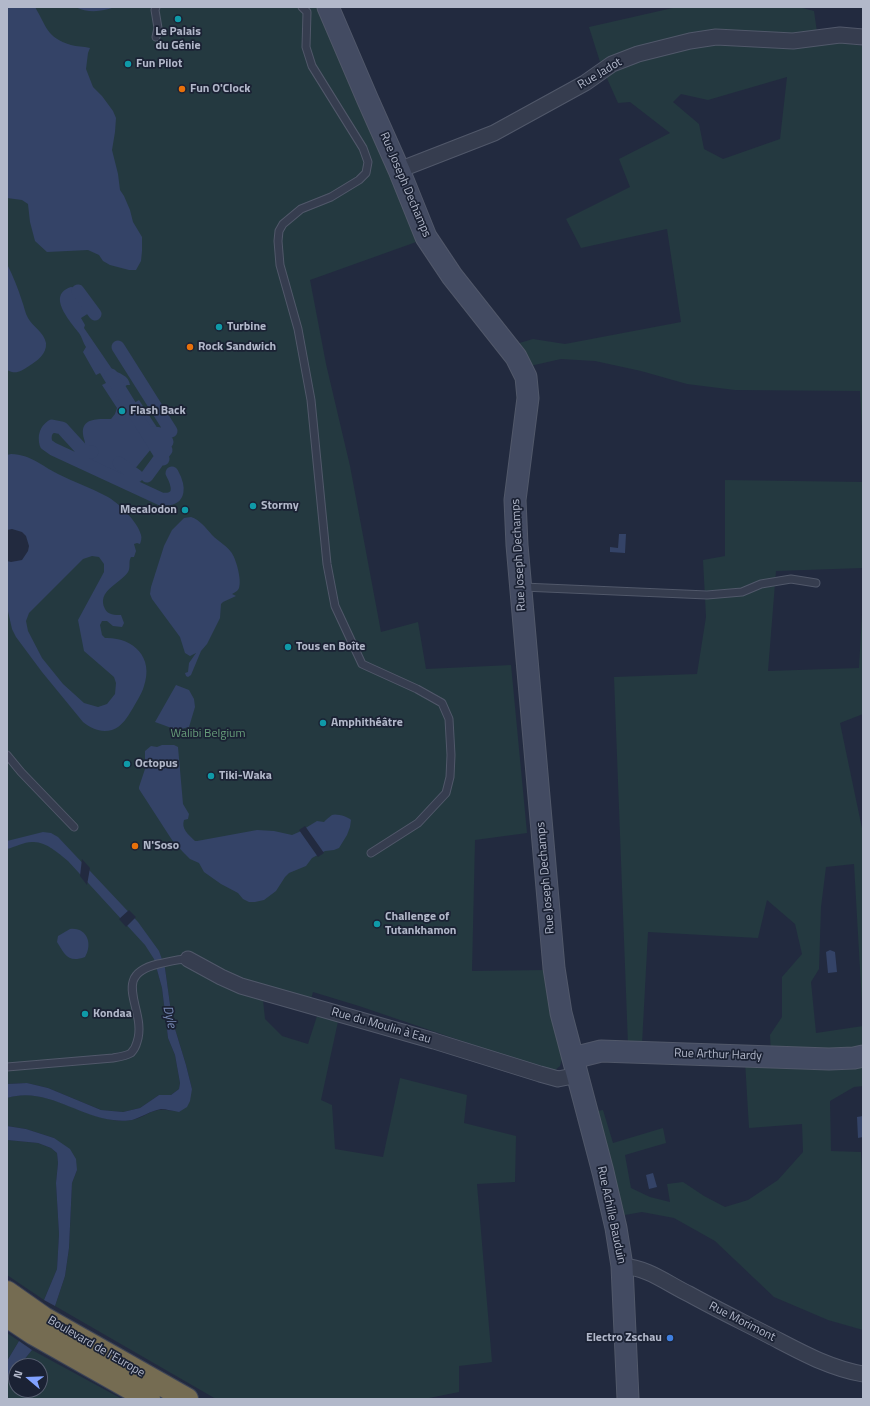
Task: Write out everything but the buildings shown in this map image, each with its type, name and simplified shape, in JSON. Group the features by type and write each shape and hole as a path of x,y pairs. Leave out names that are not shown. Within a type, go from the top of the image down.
{"highway":[{"name":"Boulevard de l'Europe","path":"7,1292 44,1318 187,1399"},
{"name":"Boulevard de l'Europe","path":"7,1316 47,1341 149,1399"}],"street":[{"name":"Rue Joseph Dechamps","path":"328,7 399,170 426,237 452,276 516,357 526,377 528,398 515,500 520,587 554,968 561,1013 575,1066"},
{"name":"Rue Jadot","path":"399,170 494,133 584,83 612,64 638,54 690,41 716,37 793,41 840,35 863,37"},
{"name":"Rue du Moulin à Eau","path":"184,959 221,977 254,990 434,1041 558,1079 575,1066"},
{"name":"Rue Arthur Hardy","path":"575,1066 601,1052 829,1059 854,1058 863,1056"},
{"name":"Rue Achille Bauduin","path":"575,1066 616,1228 622,1266 628,1399"},
{"name":"Rue Morimont","path":"622,1266 645,1270 687,1294 813,1359 838,1368 863,1374"}],"lane":[{"path":"156,7 158,28 156,37"},
{"path":"302,7 307,12 306,47 312,66 363,148 368,162 366,173 359,180 331,197 301,209 282,224 279,231 278,241 280,265 298,329 311,400 327,564 335,606 362,664 417,689 442,703 449,719 451,755 450,777 446,793 418,823 371,853"},
{"path":"520,587 707,595 742,592 761,584 791,579 816,583"},
{"path":"7,755 21,772 74,827"},
{"path":"7,1066 114,1058 127,1055 135,1046 139,1037 140,1025 131,988 133,979 141,970 151,966 184,959"}],"green space":[{"name":"Walibi Belgium","path":"7,7 322,7 419,241 310,280 326,364 350,466 381,632 418,622 426,669 511,665 527,833 475,840 472,971 546,970 564,1053 560,1066 553,1072 359,1006 313,992 311,999 263,1000 265,1019 282,1036 308,1044 318,1013 339,1017 321,1100 332,1105 335,1149 383,1157 400,1078 467,1095 464,1123 516,1136 515,1182 477,1184 492,1362 459,1366 459,1392 424,1399 216,1399 55,1306 65,1276 69,1248 72,1183 77,1170 54,1138 26,1129 7,1126 7,1098 21,1095 47,1098 86,1113 124,1121 137,1119 150,1112 160,1110 172,1111 192,1089 172,1019 165,968 157,970 162,988 168,1038 175,1055 180,1083 179,1089 171,1095 159,1095 140,1108 123,1112 101,1110 48,1088 27,1083 7,1084"},
{"path":"677,7 799,7 814,11 818,39 863,46 863,447 860,391 735,390 687,384 641,371 595,361 561,359 530,366 516,344 533,339 565,344 681,322 667,229 581,248 566,219 630,187 619,159 670,133 630,102 618,103 601,65 589,27","holes":["787,77 780,139 723,159 704,149 699,124 673,102 681,94 708,100"]},
{"path":"725,480 863,482 863,568 776,571 768,671 859,668 863,596 863,714 840,723 863,833 863,1022 854,864 826,867 821,907 819,969 811,982 816,1033 863,1026 863,1052 771,1053 770,1035 782,1017 782,977 802,954 795,924 767,900 758,938 648,932 642,1044 628,1045 614,677 697,674 706,617 703,560 725,556"},
{"path":"863,1060 863,1086 854,1087 830,1101 831,1151 861,1152 863,1189 863,1330 828,1320 774,1297 715,1241 674,1218 642,1212 619,1216 592,1112 603,1110 613,1143 663,1128 666,1143 625,1155 631,1188 650,1197 670,1202 667,1184 683,1182 704,1196 725,1207 748,1200 778,1180 803,1152 802,1124 749,1128 745,1061"},
{"path":"7,1140 38,1143 51,1148 57,1153 58,1163 56,1183 59,1234 57,1269 44,1300 7,1275"},
{"path":"7,1333 19,1341 7,1361"},
{"path":"32,1350 47,1358 26,1358"},
{"path":"48,1359 122,1399 7,1399 8,1377 8,1398 48,1398"}],"water":[{"path":"7,7 35,7 45,26 52,35 71,45 90,48 86,69 93,87 102,96 113,111 116,118 112,150 120,190 130,210 133,222 142,237 141,261 136,270 129,270 110,265 103,261 99,255 88,250 47,252 35,241 30,222 28,204 22,200 7,198"},
{"path":"75,7 115,7 95,11"},
{"path":"7,264 27,316 41,333 46,343 43,354 32,364 18,372 7,370"},
{"path":"71,287 84,291 91,302 87,306 89,313 81,318 85,325 84,328 112,369 128,379 130,385 127,385 118,391 126,408 139,400 158,429 162,428 164,436 156,443 129,476 119,478 115,483 113,482 116,473 111,469 84,459 82,461 76,457 74,448 76,445 81,448 85,444 83,428 85,424 92,420 111,419 117,408 102,385 106,383 100,373 96,375 83,352 86,347 62,308 60,296 64,291"},
{"path":"11,454 30,458 58,474 106,496 127,513 139,530 141,541 140,544 134,544 136,551 134,557 131,557 130,559 128,572 110,588 104,597 103,603 106,611 112,614 121,615 124,623 122,627 113,626 107,621 102,621 100,625 102,635 105,638 124,641 139,651 146,666 144,686 138,700 122,724 116,729 104,731 97,730 83,722 42,672 16,637 12,629 7,607 7,455","holes":["92,556 99,557 104,564 104,572 78,620 84,651 114,677 116,683 115,694 107,704 98,707 84,703 63,684 42,658 28,631 26,621 29,613 83,559"]},
{"path":"191,517 200,522 231,552 238,569 240,584 238,590 232,594 236,596 221,604 220,618 207,644 201,651 191,675 188,677 185,673 188,672 189,663 196,653 190,656 185,653 180,637 152,599 150,594 164,546 172,530 184,518"},
{"path":"619,534 626,534 625,553 610,552 610,547 618,548"},
{"path":"176,685 189,690 194,699 195,707 189,727 177,730 155,722"},
{"path":"162,745 174,745 178,747 183,804 189,814 188,819 184,820 183,826 195,841 257,830 274,831 292,835 317,821 324,822 334,815 342,816 351,820 347,835 339,848 325,851 312,858 306,866 289,873 276,891 264,900 249,902 243,899 238,893 221,884 204,872 199,863 190,859 183,852 172,840 139,789 145,769 145,751 151,746 157,747"},
{"name":"Dyle","path":"43,832 51,833 58,837 138,922 159,951 165,968 172,1019 192,1089 190,1101 187,1107 179,1112 161,1109 132,1120 118,1121 100,1117 61,1103 35,1096 21,1095 7,1098 7,1084 27,1083 48,1088 101,1110 123,1112 140,1108 159,1095 171,1095 179,1089 180,1083 175,1055 168,1038 162,988 154,959 145,945 68,861 52,848 42,843 29,842 7,849 7,841"},
{"path":"70,929 81,931 87,937 88,947 85,957 75,959 68,957 57,942 58,936"},
{"path":"830,950 835,952 837,972 828,973 826,952"},
{"path":"863,1116 863,1137 858,1138 857,1117"},
{"path":"7,1126 26,1129 54,1138 70,1149 76,1159 77,1170 72,1183 69,1248 65,1276 55,1306 44,1300 57,1269 59,1234 56,1183 58,1163 57,1153 51,1148 38,1143 7,1140"},
{"path":"653,1173 657,1187 649,1189 646,1175"},
{"path":"19,1341 32,1350 26,1358 9,1358"},
{"path":"8,1359 7,1378 7,1361"}],"pier":[{"path":"12,529 22,532 26,536 29,546 28,551 22,560 11,562 7,561 7,530"},
{"path":"305,826 324,853 318,857 299,830"},
{"path":"82,859 90,868 87,885 80,876"},
{"path":"129,910 136,917 126,927 119,919"}],"waterway":[{"path":"78,291 95,314"},
{"path":"118,347 171,431"},
{"path":"111,375 163,459"},
{"path":"92,452 83,451 62,428 52,426 46,434 46,444 53,449 161,499 173,498 176,495 177,487 172,473"},
{"path":"148,433 160,434 164,436 167,442"},
{"path":"147,476 166,450"},
{"path":"119,463 137,476"}],"place":[{"name":"Le Palais du Génie","path":"178,19"},
{"name":"Fun Pilot","path":"128,64"},
{"name":"Fun O'Clock","path":"182,89"},
{"name":"Turbine","path":"219,327"},
{"name":"Rock Sandwich","path":"190,347"},
{"name":"Flash Back","path":"122,411"},
{"name":"Stormy","path":"253,506"},
{"name":"Mecalodon","path":"185,510"},
{"name":"Tous en Boîte","path":"288,647"},
{"name":"Amphithéâtre","path":"323,723"},
{"name":"Octopus","path":"127,764"},
{"name":"Tiki-Waka","path":"211,776"},
{"name":"N'Soso","path":"135,846"},
{"name":"Challenge of Tutankhamon","path":"377,924"},
{"name":"Kondaa","path":"85,1014"},
{"name":"Electro Zschau","path":"670,1338"}]}
